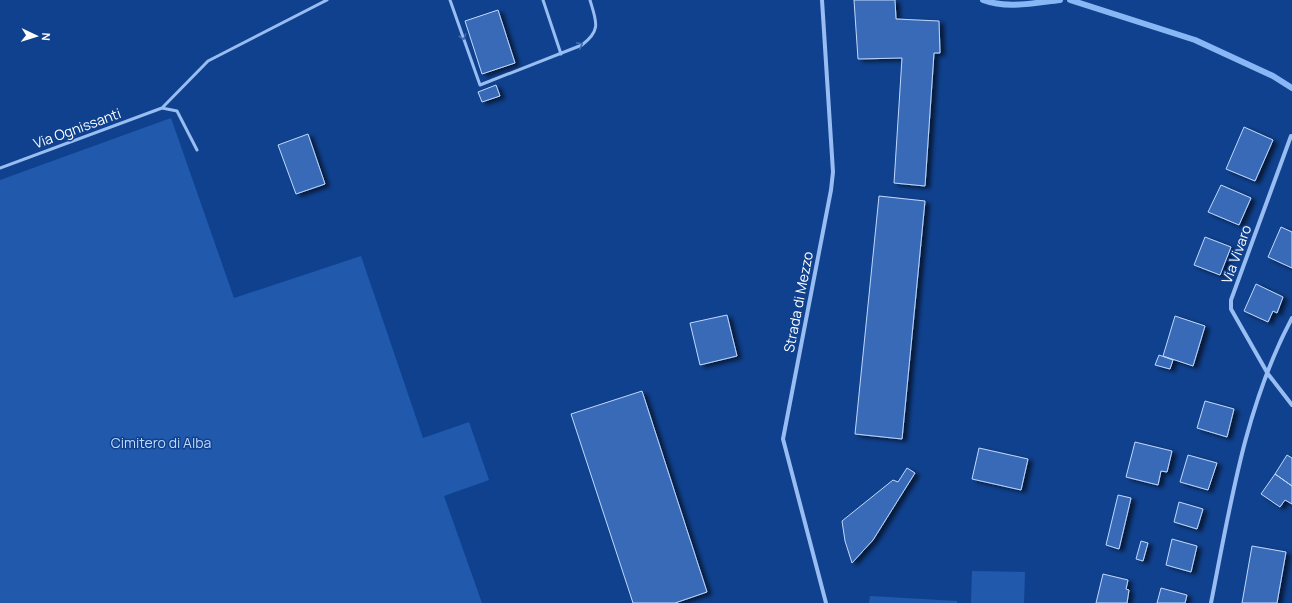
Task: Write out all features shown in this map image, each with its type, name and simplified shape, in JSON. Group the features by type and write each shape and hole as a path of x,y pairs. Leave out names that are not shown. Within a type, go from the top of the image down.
{"street":[{"name":"Strada di Mezzo","path":"822,0 833,172 831,190 783,439 826,603"},
{"name":"Via Vivaro","path":"1290,136 1231,300 1231,309 1268,374 1292,404"},
{"path":"1211,603 1242,451 1268,374 1292,318"}],"lane":[{"name":"Via Ognissanti","path":"0,168 162,108 208,61 326,0"},
{"path":"450,0 480,85 582,45 591,38 596,31 597,23 590,0"},
{"path":"543,0 562,54"},
{"path":"162,108 177,111 198,150"}],"green space":[{"name":"Cimitero di Alba","path":"171,118 234,298 361,256 423,438 469,422 489,480 444,496 482,603 0,603 0,180"},
{"path":"972,571 1025,572 1024,603 971,603"},
{"path":"870,596 957,601 957,603 869,603"}],"building":[{"path":"854,0 895,0 896,19 939,21 940,53 934,53 925,186 894,183 902,58 858,59"},
{"path":"498,10 515,63 482,74 465,21"},
{"path":"496,85 500,96 482,102 478,92"},
{"path":"1244,127 1273,140 1255,181 1226,169"},
{"path":"308,134 325,184 296,194 278,145"},
{"path":"1221,185 1251,198 1239,225 1208,212"},
{"path":"879,196 925,201 902,439 855,434"},
{"path":"1281,227 1292,232 1292,268 1268,257"},
{"path":"1205,237 1231,247 1220,275 1194,265"},
{"path":"1256,284 1283,297 1277,313 1273,311 1268,322 1244,311"},
{"path":"727,315 737,356 700,365 690,323"},
{"path":"1175,316 1205,326 1193,366 1163,356"},
{"path":"1159,355 1173,360 1170,369 1155,365"},
{"path":"642,391 707,592 675,603 633,603 571,414"},
{"path":"1205,401 1234,409 1227,437 1197,428"},
{"path":"1135,442 1172,451 1167,472 1161,471 1158,485 1126,477"},
{"path":"979,448 1028,459 1021,490 972,479"},
{"path":"1188,455 1217,463 1208,490 1180,482"},
{"path":"1287,455 1292,458 1292,486 1275,474"},
{"path":"907,468 915,473 873,540 852,563 845,541 842,521 893,480 898,482"},
{"path":"1275,474 1292,486 1292,504 1285,500 1280,507 1261,494"},
{"path":"1118,495 1131,498 1119,549 1106,545"},
{"path":"1179,502 1203,509 1197,529 1174,522"},
{"path":"1172,539 1197,546 1191,572 1166,565"},
{"path":"1141,541 1148,543 1143,561 1136,559"},
{"path":"1252,546 1286,552 1277,603 1242,603"},
{"path":"1103,574 1128,580 1126,589 1129,590 1127,603 1096,603"},
{"path":"1161,588 1187,595 1185,603 1157,603"}],"waterway":[{"path":"983,0 992,3 1011,5 1060,0"},
{"path":"1070,0 1195,40 1273,76 1292,88"}]}
